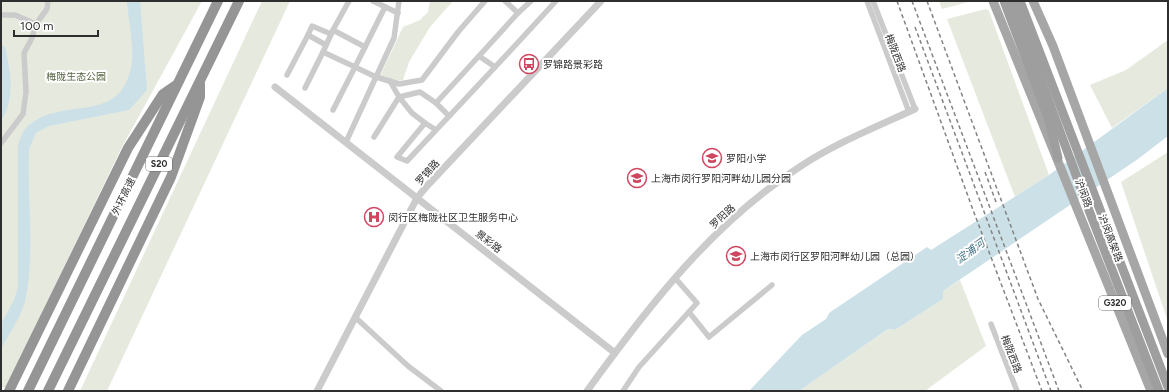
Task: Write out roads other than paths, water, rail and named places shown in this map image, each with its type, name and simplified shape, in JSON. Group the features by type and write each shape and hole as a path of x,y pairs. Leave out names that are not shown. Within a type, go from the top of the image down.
{"highway":[{"name":"外环高速","path":"28,391 218,1"},
{"name":"外环高速","path":"48,391 239,1"},
{"name":"沪闵路","path":"1004,1 1049,120 1058,158"},
{"path":"1008,1 1036,66"},
{"name":"沪闵高架路","path":"1012,1 1090,213 1159,391"},
{"name":"沪闵高架路","path":"1020,1 1046,64 1168,387"},
{"path":"1026,1 1046,64"},
{"path":"68,391 177,165 200,96 199,82"},
{"path":"9,391 128,148 164,94 178,84"}],"main road":[{"path":"993,1 1058,158"},
{"name":"沪闵路","path":"1034,1 1053,46 1168,354"},
{"path":"1040,1 1053,46"},
{"name":"沪闵路","path":"1058,158 1151,391"}],"street":[{"path":"1,143 23,114 26,92 24,53 32,38 36,24 47,9 48,1"},
{"path":"305,88 349,1"},
{"path":"373,1 398,13"},
{"path":"346,142 394,38 400,1"},
{"path":"323,52 376,77 399,84 422,80 458,32 485,1"},
{"path":"505,1 518,13"},
{"path":"436,103 518,13 531,1"},
{"path":"425,123 397,157 407,161 556,1"},
{"name":"罗锦路","path":"317,391 417,198 601,1"},
{"name":"梅陇西路","path":"867,1 878,22"},
{"name":"梅陇西路","path":"873,1 878,22 912,110"},
{"path":"333,110 385,7"},
{"path":"1,15 15,15 36,24"},
{"path":"287,75 312,26 332,32 364,47"},
{"path":"308,35 326,45"},
{"path":"479,56 495,67"},
{"path":"390,81 399,97 412,112 436,130"},
{"name":"景彩路","path":"275,86 615,353"},
{"path":"374,137 399,97 420,92 436,103 449,116"},
{"name":"罗阳路","path":"587,391 615,353 676,279 732,220 767,189 801,166 829,150 912,110"},
{"path":"623,391 639,367 697,303 676,279"},
{"path":"689,312 709,337 772,285"},
{"path":"355,317 408,366 442,391"},
{"name":"梅陇西路","path":"991,324 1017,391"}],"water":[{"path":"127,1 140,1 147,90 129,110 49,126 36,133 29,149 29,279 22,310 1,349 1,324 14,300 18,287 18,145 26,128 43,117 58,112 90,107 104,103 117,95 126,82 132,62 132,41"},
{"path":"1,45 5,47 9,65 10,94 6,112 1,120"},
{"name":"淀浦河","path":"1168,88 1168,136 1138,159 943,291 943,299 895,330 888,329 799,391 749,391 802,335 826,319 829,313 927,247 931,250 1049,175"}],"railway":[{"path":"897,1 973,210 1042,391"},
{"path":"912,1 1059,391"},
{"path":"927,1 1038,299 1083,391"},
{"path":"915,27 1051,391"},
{"path":"985,172 996,202"}],"place":[{"name":"罗锦路景彩路","path":"529,64"},
{"name":"罗阳小学","path":"712,158"},
{"name":"上海市闵行罗阳河畔幼儿园分园","path":"637,178"},
{"name":"闵行区梅陇社区卫生服务中心","path":"374,217"},
{"name":"上海市闵行区罗阳河畔幼儿园（总园）","path":"736,256"}],"park label":[{"name":"梅陇生态公园","path":"76,76"}]}
